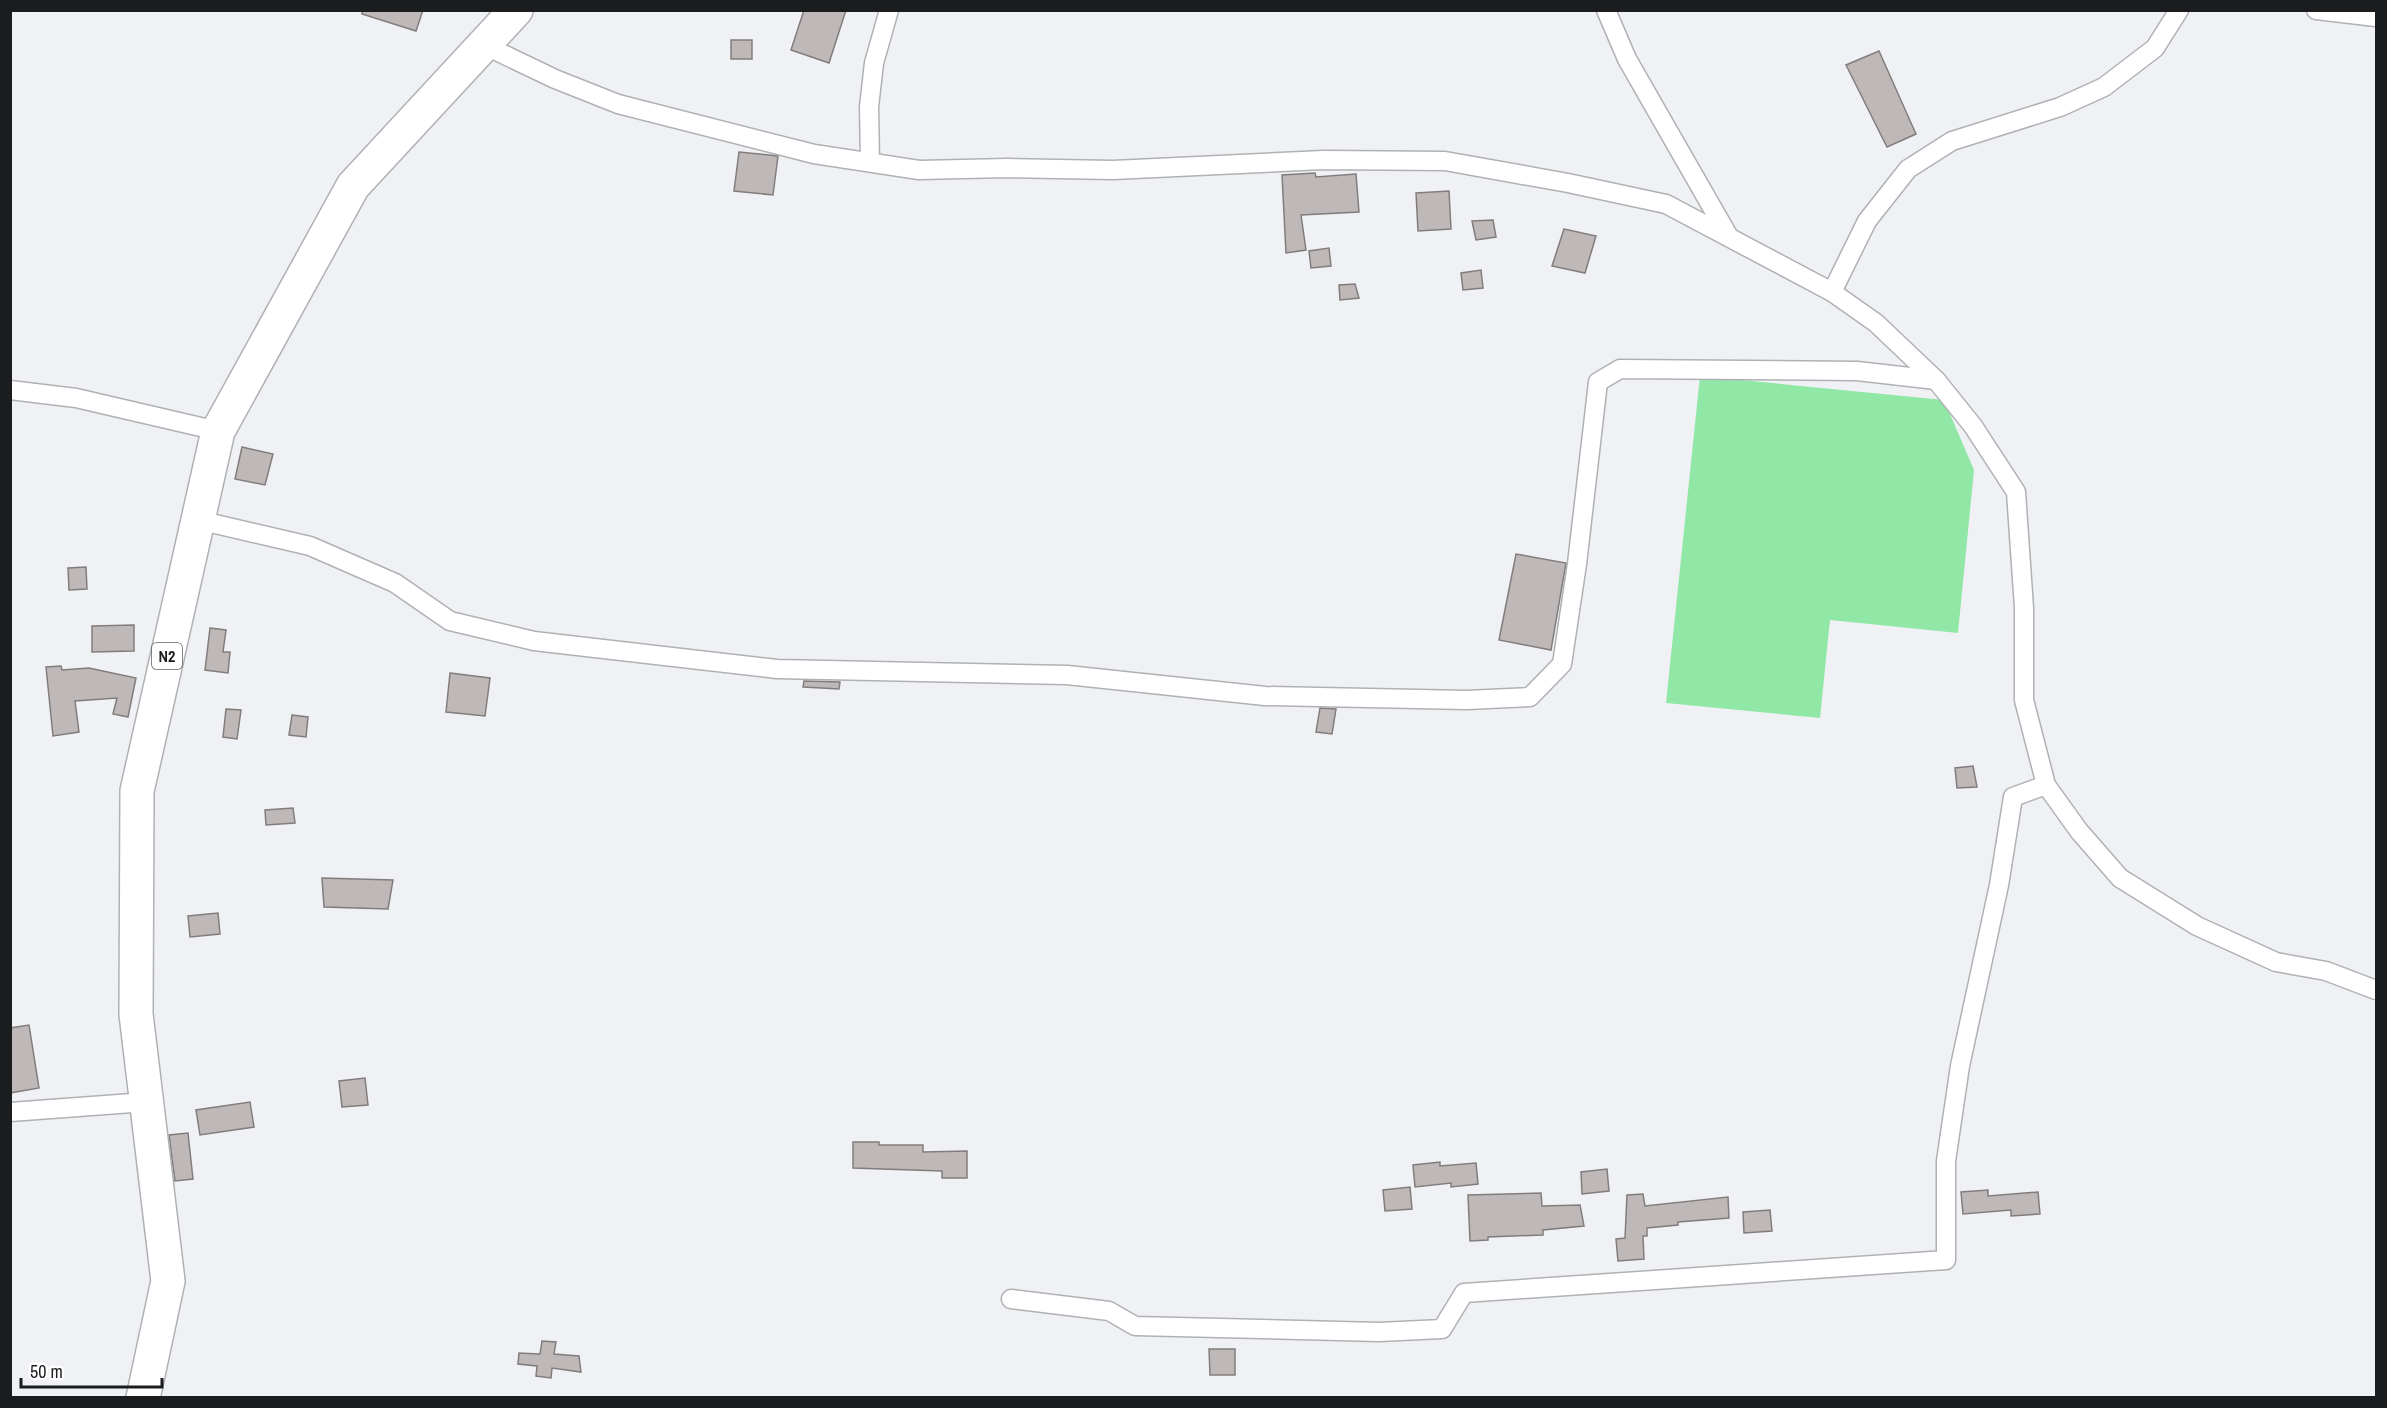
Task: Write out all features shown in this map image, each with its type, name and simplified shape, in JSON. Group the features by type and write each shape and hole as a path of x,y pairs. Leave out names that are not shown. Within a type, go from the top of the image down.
{"highway":[{"name":"N2","path":"143,1398 168,1281 136,1014 137,791 218,431 353,186 516,10"}],"street":[{"path":"870,162 869,107 874,63 889,10"},
{"path":"1606,10 1627,59 1730,237"},
{"path":"1832,292 1867,221 1908,169 1952,141 2060,107 2104,87 2155,48 2179,10"},
{"path":"2316,10 2376,17"},
{"path":"484,45 555,79 618,104 814,154 919,170 1007,168 1113,170 1323,160 1445,161 1568,183 1666,204 1832,292 1876,323 1936,380 1973,426 2016,492 2024,608 2024,700 2046,785 2079,831 2120,878 2187,920 2276,962 2326,971 2376,990"},
{"path":"198,520 310,546 395,583 450,621 534,641 777,669 1067,675 1265,696 1467,700 1530,697 1562,664 1580,542 1598,382 1620,369 1857,371 1936,380"},
{"path":"10,390 75,398 218,431"},
{"path":"1011,1299 1109,1311 1135,1326 1379,1332 1442,1329 1464,1293 1946,1260 1946,1161 1960,1066 1999,885 2013,797 2046,785"},
{"path":"10,1112 146,1102"}],"green space":[{"path":"1700,376 1944,400 1974,470 1958,633 1830,620 1820,718 1666,703"}],"building":[{"path":"362,10 423,10 416,31 362,14"},
{"path":"804,10 846,10 829,63 791,50"},
{"path":"731,40 752,40 752,59 731,59"},
{"path":"1879,51 1916,134 1887,147 1846,65"},
{"path":"739,152 778,156 773,195 734,191"},
{"path":"1315,173 1316,177 1356,174 1359,212 1301,215 1306,250 1286,253 1282,175"},
{"path":"1449,191 1451,229 1418,231 1416,193"},
{"path":"1493,220 1496,237 1476,240 1472,221"},
{"path":"1564,229 1596,236 1585,273 1552,266"},
{"path":"1329,248 1331,266 1311,268 1309,251"},
{"path":"1481,270 1483,288 1463,290 1461,273"},
{"path":"1355,284 1359,298 1340,300 1339,285"},
{"path":"242,447 273,454 265,485 235,479"},
{"path":"1516,554 1566,563 1551,650 1499,640"},
{"path":"86,567 87,589 69,590 68,568"},
{"path":"134,625 134,651 92,652 92,626"},
{"path":"210,628 226,630 223,652 230,652 228,673 205,670"},
{"path":"61,666 62,670 89,668 136,678 128,717 113,714 117,698 75,701 79,732 53,736 46,667"},
{"path":"450,673 490,678 485,716 446,712"},
{"path":"804,681 840,682 839,689 803,687"},
{"path":"1320,708 1336,709 1332,734 1316,732"},
{"path":"226,709 241,710 237,739 223,737"},
{"path":"292,715 308,717 306,737 289,735"},
{"path":"1973,766 1977,787 1957,788 1955,768"},
{"path":"293,808 295,823 266,825 265,810"},
{"path":"322,878 393,880 388,909 324,907"},
{"path":"218,913 220,934 190,937 188,916"},
{"path":"29,1025 39,1088 10,1093 10,1028"},
{"path":"365,1078 368,1105 342,1107 339,1081"},
{"path":"250,1102 254,1127 200,1135 196,1110"},
{"path":"188,1133 193,1179 175,1181 169,1135"},
{"path":"853,1142 879,1142 879,1145 923,1145 923,1152 967,1151 967,1178 942,1178 942,1171 853,1168"},
{"path":"1440,1162 1440,1166 1476,1163 1478,1184 1451,1187 1451,1183 1415,1187 1413,1165"},
{"path":"1607,1169 1609,1191 1582,1194 1581,1172"},
{"path":"1410,1187 1412,1209 1385,1211 1383,1190"},
{"path":"1988,1190 1988,1196 2038,1192 2040,1214 2011,1216 2011,1210 1963,1214 1961,1192"},
{"path":"1541,1193 1542,1206 1580,1205 1584,1226 1543,1230 1543,1235 1488,1237 1488,1240 1470,1241 1468,1195"},
{"path":"1643,1194 1645,1206 1728,1197 1729,1218 1678,1222 1678,1225 1647,1228 1647,1236 1643,1236 1644,1259 1618,1261 1616,1239 1625,1238 1627,1195"},
{"path":"1770,1210 1772,1231 1744,1233 1743,1212"},
{"path":"542,1341 556,1342 554,1354 579,1356 581,1372 552,1368 551,1378 536,1376 537,1366 518,1364 519,1353 540,1354"},
{"path":"1209,1349 1235,1349 1235,1375 1210,1375"}]}
